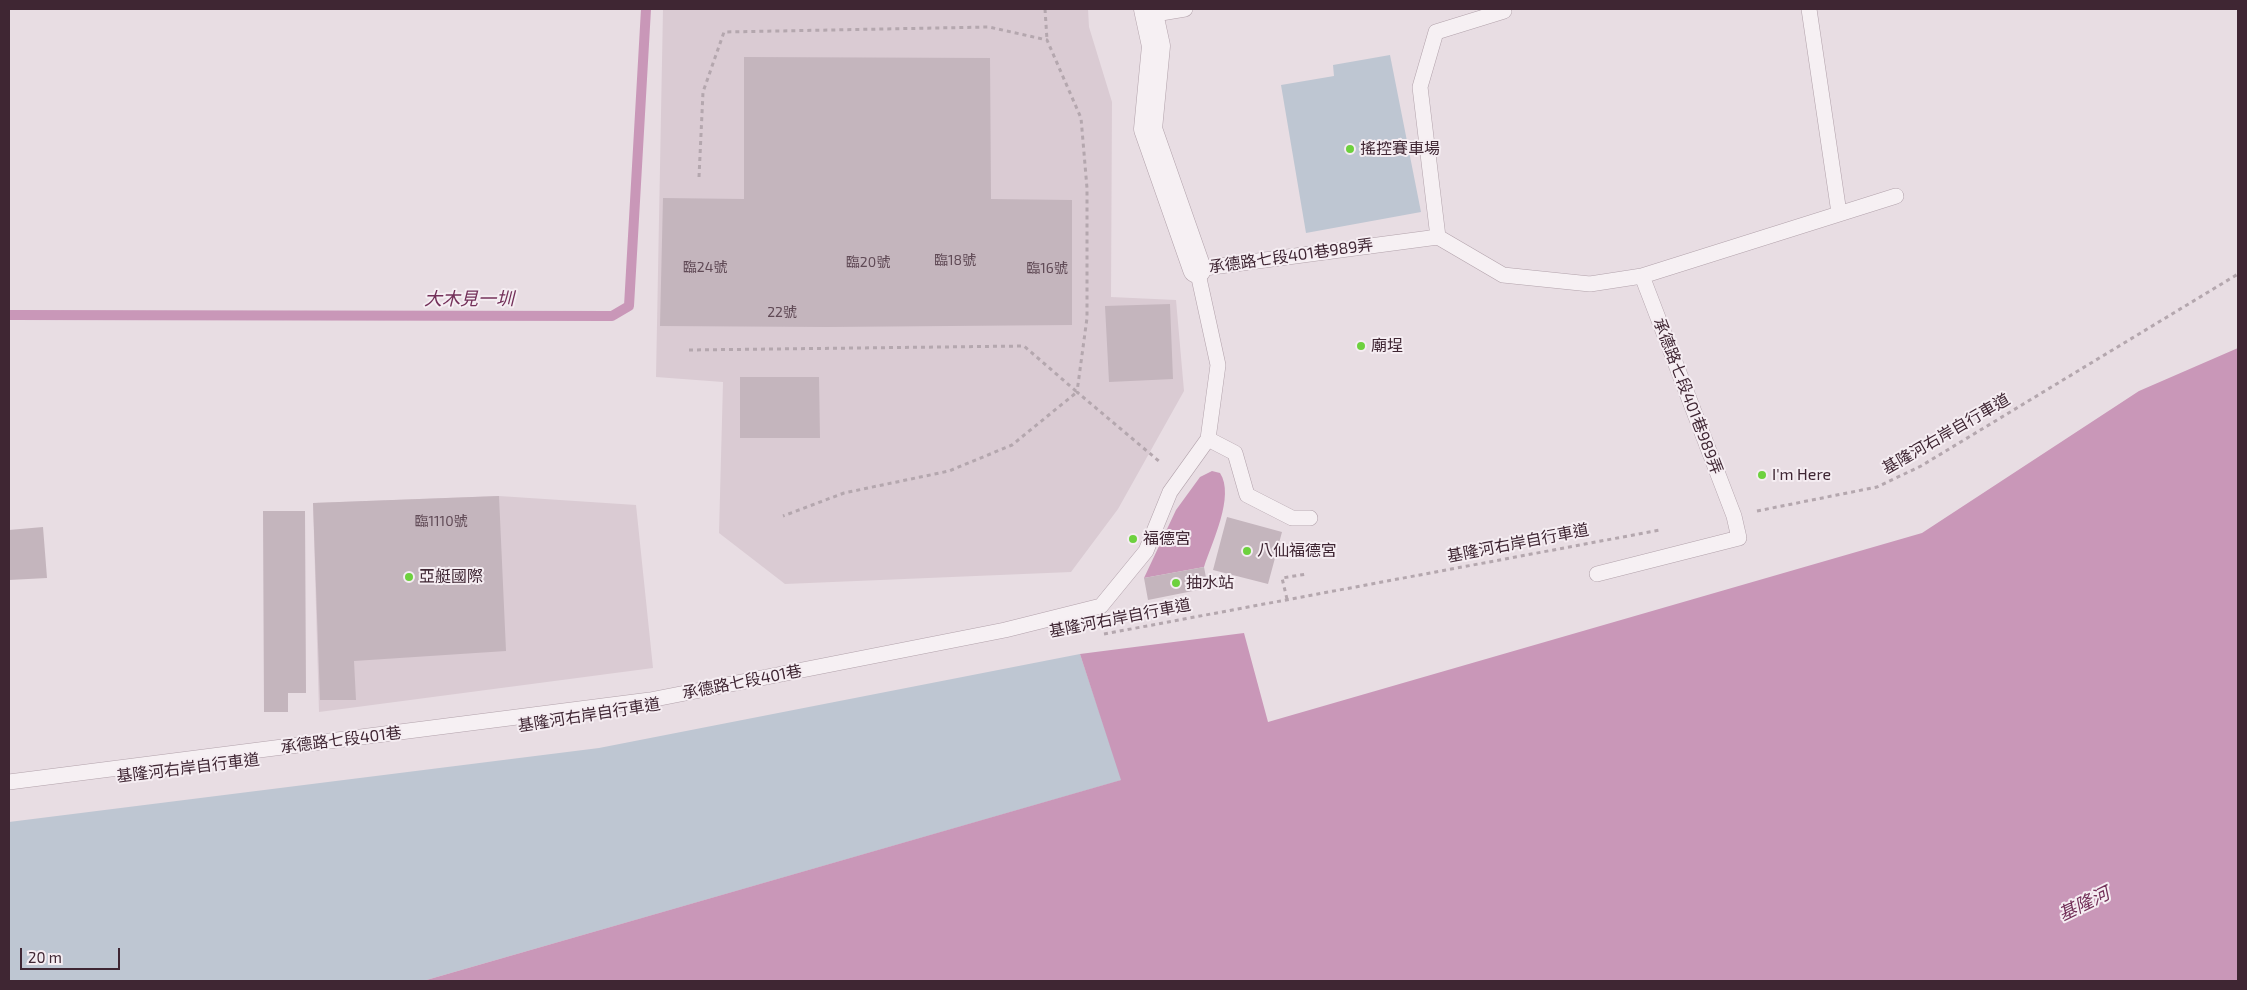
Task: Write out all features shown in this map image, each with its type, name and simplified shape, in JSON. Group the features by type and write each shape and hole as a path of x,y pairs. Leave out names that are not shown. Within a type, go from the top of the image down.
{"street":[{"name":"承德路七段401巷989弄","path":"1148,12 1156,46 1148,129 1197,269"}],"lane":[{"path":"1148,12 1185,9"},
{"path":"1809,9 1839,212"},
{"path":"1504,11 1436,32 1420,88 1438,237 1503,276 1590,284 1642,276 1839,212 1896,196"},
{"name":"承德路七段401巷989弄","path":"1197,269 1438,237"},
{"name":"承德路七段401巷","path":"9,782 650,700 1005,630 1101,606 1146,551 1170,492 1208,439 1218,365 1197,269"},
{"name":"承德路七段401巷989弄","path":"1597,574 1740,538 1734,516 1642,276"},
{"path":"1208,439 1236,453 1247,495 1292,518 1310,518"}],"path":[{"path":"784,516 844,493 948,471 1012,445 1077,392 1087,318 1087,188 1081,118 1046,40 1045,9"},
{"path":"699,177 703,92 724,32 989,27 1046,40"},
{"name":"基隆河右岸自行車道","path":"1734,516 1877,487 1921,466 2238,274"},
{"path":"689,350 1024,346 1179,479"},
{"name":"基隆河右岸自行車道","path":"1100,634 1666,529"},
{"path":"1287,599 1282,578 1307,574"}],"shaded area":[{"path":"663,9 1088,9 1089,27 1112,102 1111,297 1176,300 1184,391 1118,509 1071,572 785,584 719,533 723,382 656,377"},
{"name":"搖控賽車場","path":"1390,55 1421,212 1306,233 1281,85 1334,76 1333,65"},
{"name":"亞艇國際","path":"499,496 636,505 653,668 319,712 313,503"},
{"path":"1080,654 1122,780 423,981 9,981 9,822 599,748"}],"water":[{"name":"基隆河","path":"2238,348 2238,981 423,981 1121,780 1080,654 1244,633 1268,722 1922,533 2139,391"},
{"path":"1212,471 1220,473 1224,483 1224,506 1204,567 1144,578 1176,510 1200,477"}],"building":[{"path":"744,57 990,58 991,199 1072,200 1072,325 660,326 663,198 744,199"},
{"path":"1170,304 1173,379 1109,382 1105,306"},
{"path":"740,377 819,377 820,438 740,438"},
{"name":"亞艇國際","path":"499,496 506,651 354,661 356,700 320,700 313,503"},
{"path":"263,511 305,511 306,693 288,693 288,712 264,712"},
{"name":"八仙福德宮","path":"1227,517 1282,532 1268,584 1213,570"},
{"path":"43,527 47,578 9,580 9,530"},
{"name":"抽水站","path":"1204,567 1208,588 1148,600 1144,578"}],"waterway":[{"name":"大木見一圳","path":"9,315 612,316 629,306 646,9"}],"place":[{"name":"搖控賽車場","path":"1350,149"},
{"name":"廟埕","path":"1361,346"},
{"name":"I'm Here","path":"1762,475"},
{"name":"福德宮","path":"1133,539"},
{"name":"八仙福德宮","path":"1247,551"},
{"name":"亞艇國際","path":"409,577"},
{"name":"抽水站","path":"1176,583"}]}
